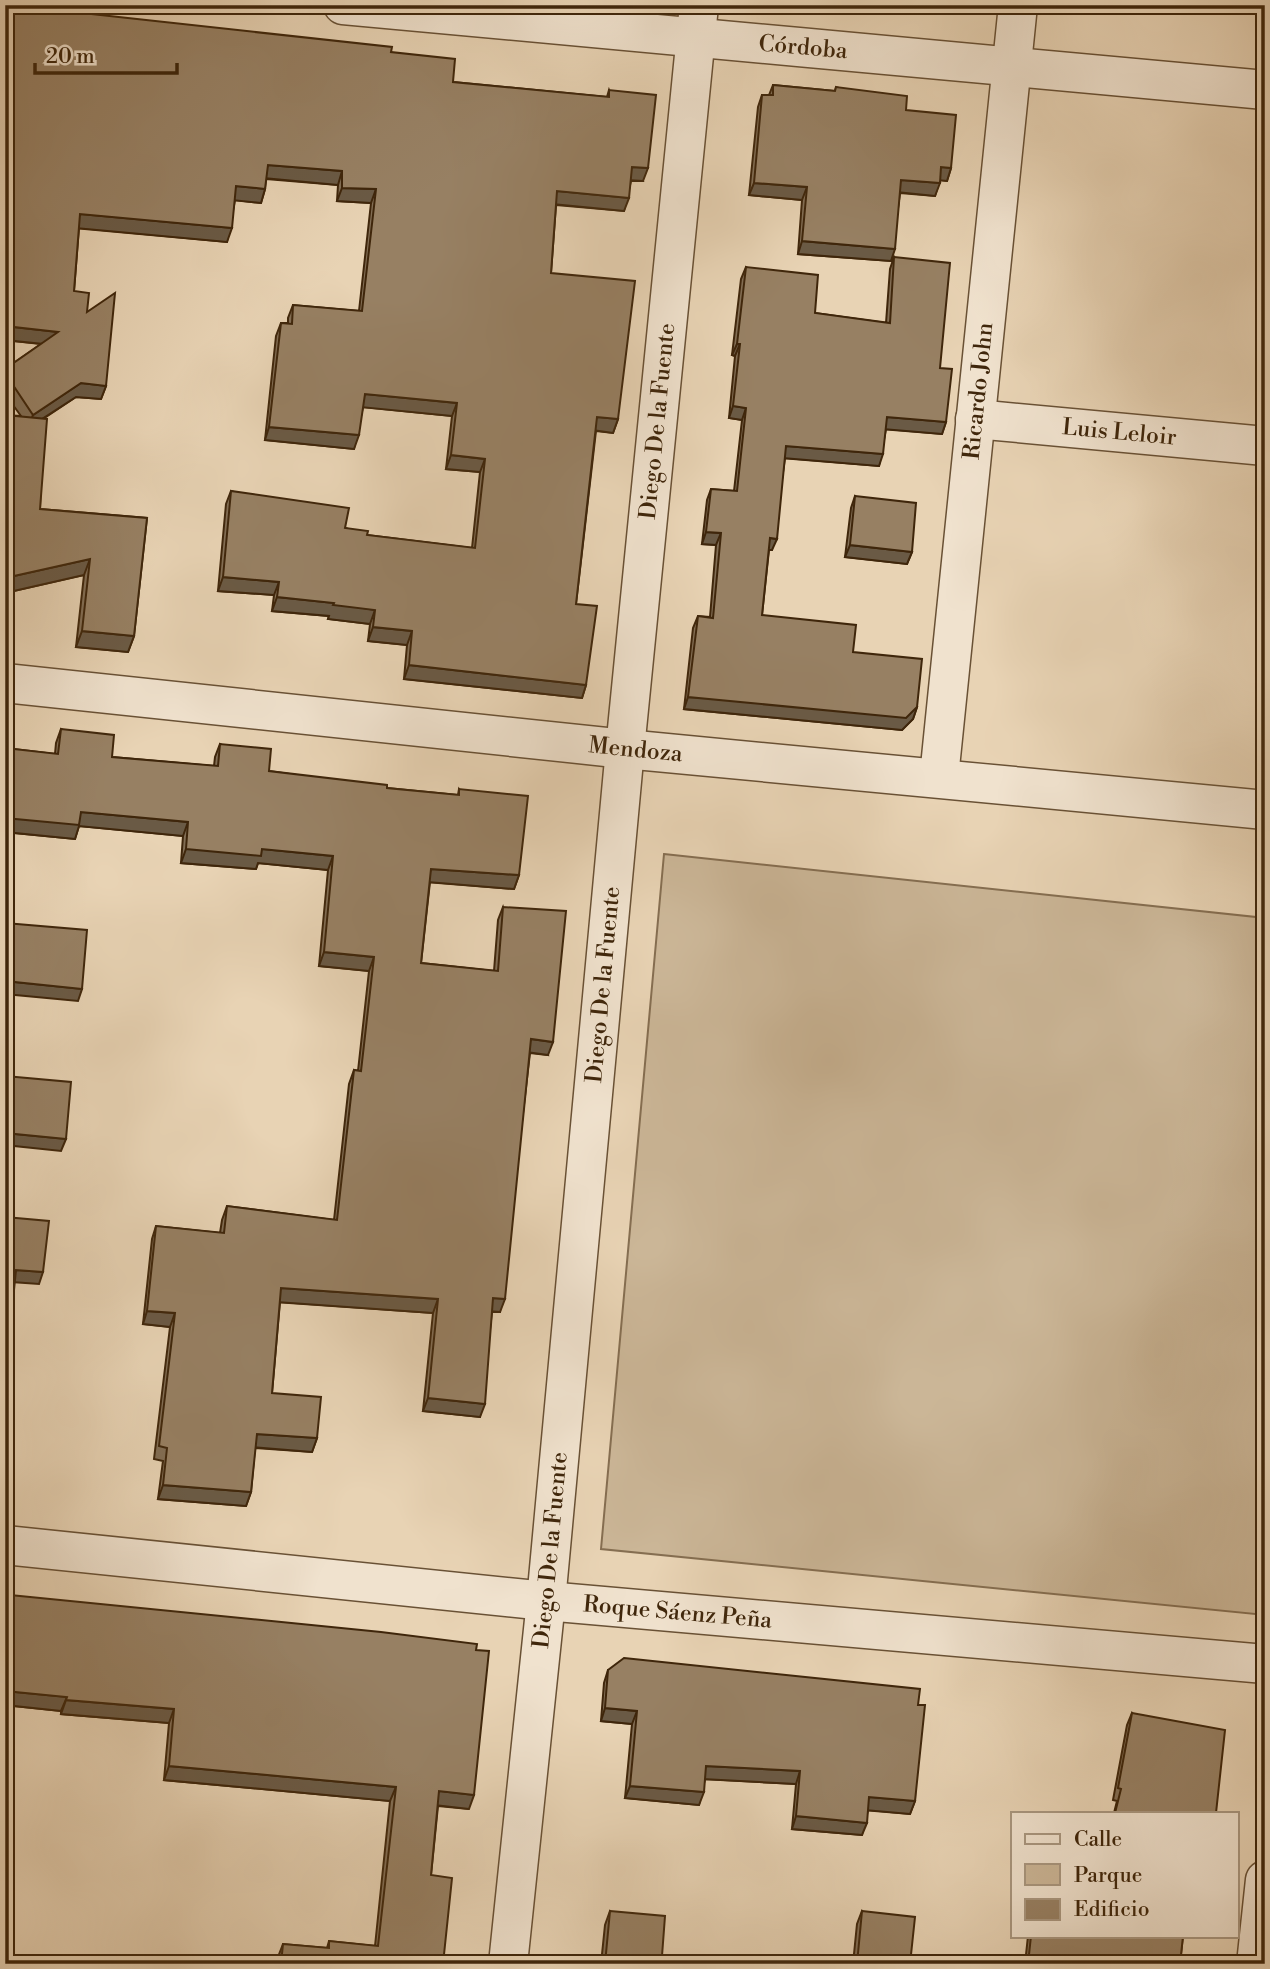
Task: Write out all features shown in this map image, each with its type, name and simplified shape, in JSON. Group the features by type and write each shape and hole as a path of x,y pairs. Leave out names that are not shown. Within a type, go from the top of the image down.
{"street":[{"name":"Córdoba","path":"343,5 697,22 1012,65 1265,90"},
{"name":"Ricardo John","path":"939,778 1018,5"},
{"name":"Diego De la Fuente","path":"508,1964 546,1601 625,750 697,22"},
{"name":"Luis Leloir","path":"975,419 1265,446"},
{"name":"Mendoza","path":"5,683 625,750 1265,810"},
{"name":"Roque Sáenz Peña","path":"5,1545 546,1601 1265,1664"},
{"path":"1256,1964 1265,1880"}],"green space":[{"path":"664,854 1265,918 1265,1615 601,1549"}],"building":[{"path":"18,6 392,47 391,52 455,59 453,82 609,97 609,90 656,95 648,168 632,167 629,198 557,191 551,273 635,281 618,419 597,417 576,604 597,606 586,685 409,665 412,631 373,627 375,610 277,597 279,582 223,577 231,491 349,508 345,528 368,531 367,535 475,548 485,459 451,455 457,403 365,394 359,435 269,427 281,323 292,324 293,305 362,311 376,189 342,188 342,171 268,165 265,189 236,186 232,228 80,214 74,291 89,293 87,312 115,293 106,386 81,383 33,415 5,369 58,332 5,326 5,18"},
{"path":"773,85 835,91 836,87 907,96 906,110 956,115 951,168 941,167 940,183 901,180 895,249 802,241 807,187 754,183 762,95 773,95"},
{"path":"894,257 950,263 940,368 952,369 946,422 887,417 883,454 786,446 777,539 770,538 762,615 856,625 853,652 922,659 917,707 906,718 688,697 698,616 713,618 721,533 706,532 711,489 737,491 746,408 733,406 746,267 818,275 815,313 890,323"},
{"path":"5,415 47,419 40,509 147,518 134,636 82,631 90,559 5,578"},
{"path":"855,496 916,503 912,552 850,545"},
{"path":"61,729 114,735 112,757 218,766 220,744 271,749 269,771 459,795 459,789 528,796 519,875 431,869 421,963 498,971 503,907 566,911 553,1042 531,1039 505,1299 493,1298 485,1404 428,1398 438,1299 281,1288 272,1393 321,1397 317,1438 257,1434 251,1492 163,1485 167,1448 159,1446 175,1313 147,1311 156,1226 224,1233 227,1206 337,1220 354,1070 361,1071 374,957 324,952 333,856 262,849 261,856 186,849 188,822 81,812 79,825 5,818 5,748 58,754"},
{"path":"5,923 87,930 82,989 5,981"},
{"path":"5,1076 71,1082 66,1139 5,1133"},
{"path":"5,1217 49,1221 43,1272 16,1270 8,1350 5,1350"},
{"path":"10,1595 381,1632 477,1644 476,1650 489,1651 474,1795 439,1791 431,1875 452,1878 443,1964 281,1964 283,1944 329,1948 329,1941 378,1946 396,1787 169,1766 174,1709 66,1700 67,1697 5,1691"},
{"path":"624,1658 920,1689 918,1705 925,1705 915,1801 869,1797 867,1823 796,1816 800,1771 706,1766 704,1792 630,1786 637,1711 605,1708 608,1670"},
{"path":"1132,1713 1225,1730 1216,1812 1115,1812 1121,1789 1118,1788"},
{"path":"610,1911 665,1916 662,1956 697,1960 697,1964 605,1964"},
{"path":"862,1911 915,1917 910,1964 857,1964"},
{"path":"1031,1938 1183,1938 1180,1964 1028,1964"},
{"path":"93,1958 142,1963 142,1964 92,1964"},
{"path":"217,1961 243,1964 217,1964"}]}
